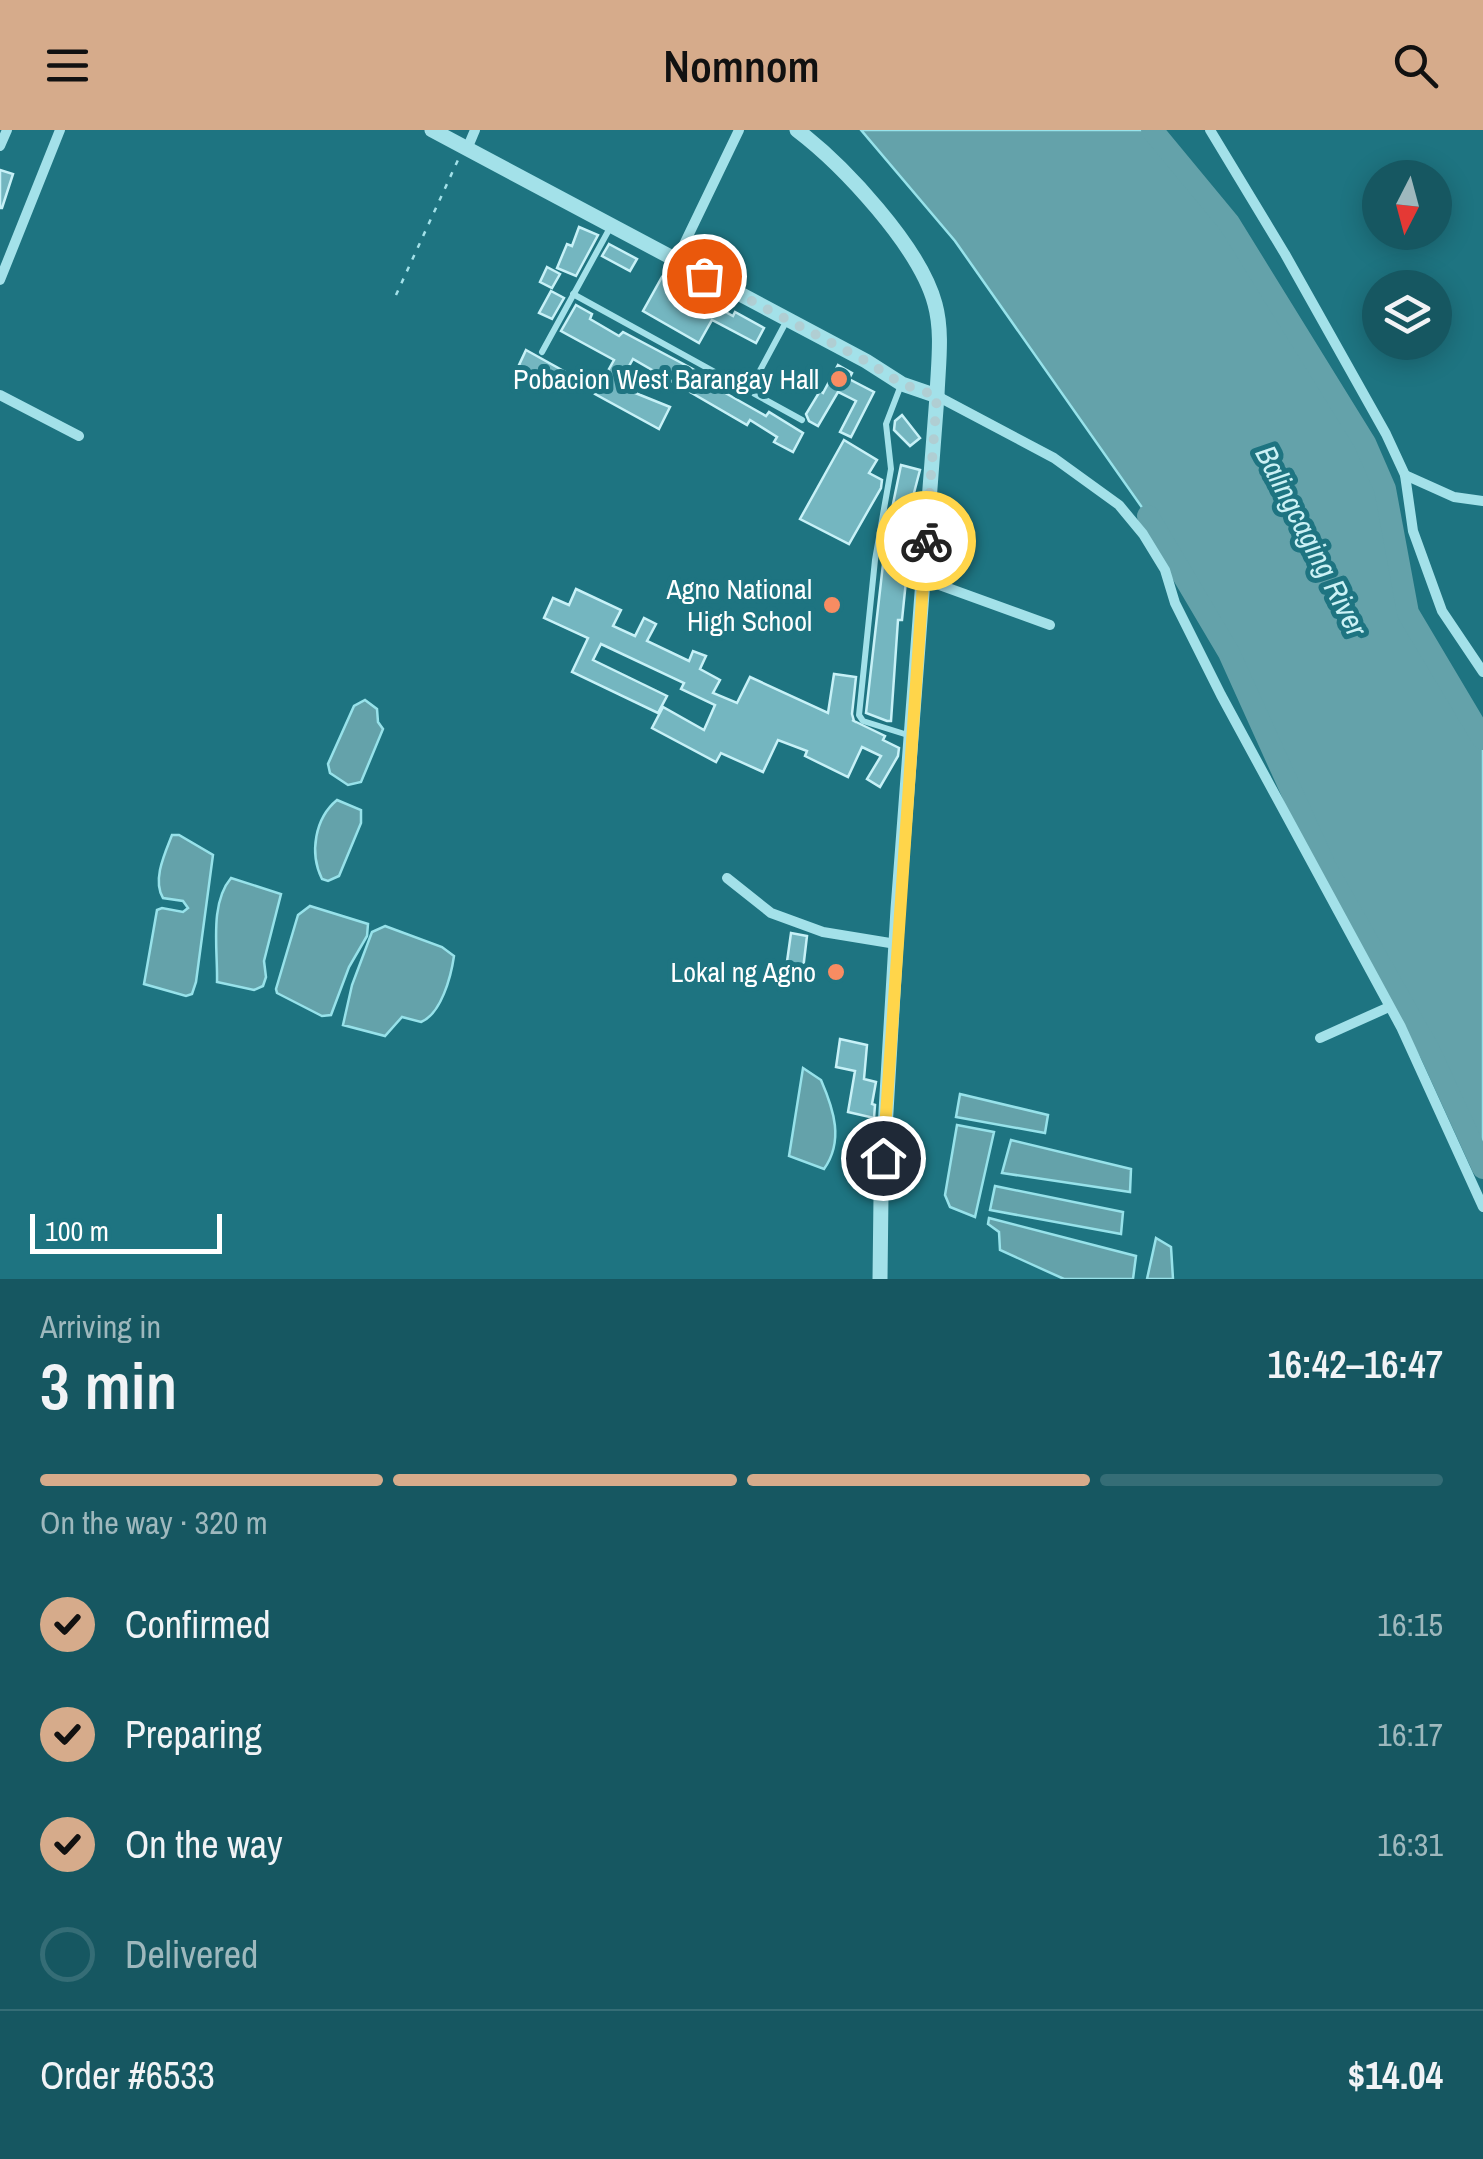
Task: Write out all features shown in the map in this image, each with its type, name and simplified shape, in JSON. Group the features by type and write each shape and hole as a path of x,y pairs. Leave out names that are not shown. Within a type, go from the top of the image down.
{"street":[{"path":"0,146 7,130"},
{"path":"0,280 60,130"},
{"path":"432,130 902,384 937,396 1069,468 1119,506 1143,534 1165,570 1175,603 1222,695 1390,1007 1483,1207"},
{"path":"466,148 475,130"},
{"path":"676,261 738,130"},
{"path":"797,130 842,170 894,231 932,292 939,323 937,396 896,944 880,1214 880,1279"},
{"path":"1210,130 1386,434 1405,475 1413,532 1442,611 1483,672"},
{"path":"0,395 79,436"},
{"path":"1405,475 1454,497 1483,501"},
{"path":"923,578 1050,625"},
{"path":"728,878 771,913 823,932 896,944"},
{"path":"1320,1038 1390,1007"}],"lane":[{"path":"542,352 611,226"},
{"path":"573,294 802,420"},
{"path":"748,391 787,320"},
{"path":"902,384 886,424 891,469 875,560 859,715 863,721 911,736"}],"path":[{"path":"396,295 466,148"}],"water":[{"name":"Balingcaging River","path":"861,130 1152,130 1229,223 1365,443 1385,489 1408,613 1483,739 1483,1168 1430,1052 1326,868 1229,653 1148,516 955,241"},
{"path":"365,700 377,709 383,729 361,782 348,785 330,773 328,764 354,706"},
{"path":"337,800 361,810 361,823 339,876 328,881 322,879 318,869 316,836 324,816"},
{"path":"172,835 179,835 213,855 196,982 192,994 186,996 144,984 157,910 183,912 188,908 183,901 163,898 160,891 161,866"},
{"path":"231,878 281,894 264,961 266,977 263,986 254,990 217,982 217,914"},
{"path":"310,906 368,924 367,936 349,967 331,1015 322,1016 276,989 298,915"},
{"path":"385,926 442,947 454,956 448,984 428,1018 421,1022 402,1017 385,1036 343,1025 352,985 372,932"},
{"path":"803,1068 821,1080 833,1114 834,1148 824,1169 789,1156"},
{"path":"960,1094 1048,1115 1045,1133 956,1117"},
{"path":"957,1125 994,1132 975,1217 950,1207 945,1195"},
{"path":"1011,1140 1131,1169 1130,1192 1002,1173"},
{"path":"995,1186 1123,1212 1121,1234 990,1210"},
{"path":"989,1218 1136,1256 1133,1279 1064,1279 1000,1250 999,1232 988,1224"},
{"path":"1156,1238 1171,1247 1173,1279 1147,1279"}],"building":[{"path":"0,170 13,174 2,208 0,208"},
{"path":"579,227 598,235 576,276 557,268"},
{"path":"609,244 637,259 630,271 602,256"},
{"path":"547,267 560,274 552,288 540,282"},
{"path":"662,277 733,316 735,312 764,328 756,343 712,320 699,343 643,311"},
{"path":"551,291 564,298 552,319 539,313"},
{"path":"576,305 592,314 590,319 619,336 623,332 691,368 766,416 769,412 803,433 793,452 774,442 777,437 750,420 747,425 633,359 618,386 670,407 659,429 595,394 614,360 561,331"},
{"path":"526,350 578,379 572,391 519,365"},
{"path":"838,365 852,373 849,379 874,392 851,437 840,432 856,401 838,392 818,426 806,414"},
{"path":"902,415 920,438 910,446 894,430 895,421"},
{"path":"844,440 877,460 869,473 882,480 849,544 800,519"},
{"path":"901,465 920,470 904,531 911,532 902,620 898,620 891,721 887,721 866,713 886,538"},
{"path":"576,589 621,610 613,626 635,636 644,618 656,624 647,641 689,661 693,651 706,656 700,669 720,680 713,693 737,703 750,677 828,713 834,674 856,677 854,721 885,736 883,740 899,748 880,787 867,779 881,756 862,747 848,777 805,756 807,751 778,740 763,772 721,753 716,762 652,728 663,707 704,730 715,705 681,689 684,683 601,644 593,660 667,696 658,713 572,672 588,638 544,618 553,598 569,605"},
{"path":"791,933 807,936 802,978 785,976"},
{"path":"840,1039 867,1045 864,1079 876,1082 874,1118 848,1112 855,1071 836,1067"}],"waterway":[{"path":"1152,130 1229,223 1365,443 1385,489 1408,613 1483,739"},
{"path":"1148,516 1229,653 1326,868 1430,1052 1483,1168"}],"way so far":[{"path":"704,276 902,384 937,396 926,541"}],"place":[{"name":"Pobacion West Barangay Hall","path":"839,379"},
{"name":"Agno National High School","path":"832,605"},
{"name":"Lokal ng Agno","path":"836,972"}],"route":[{"path":"883,1158 926,541"}]}
